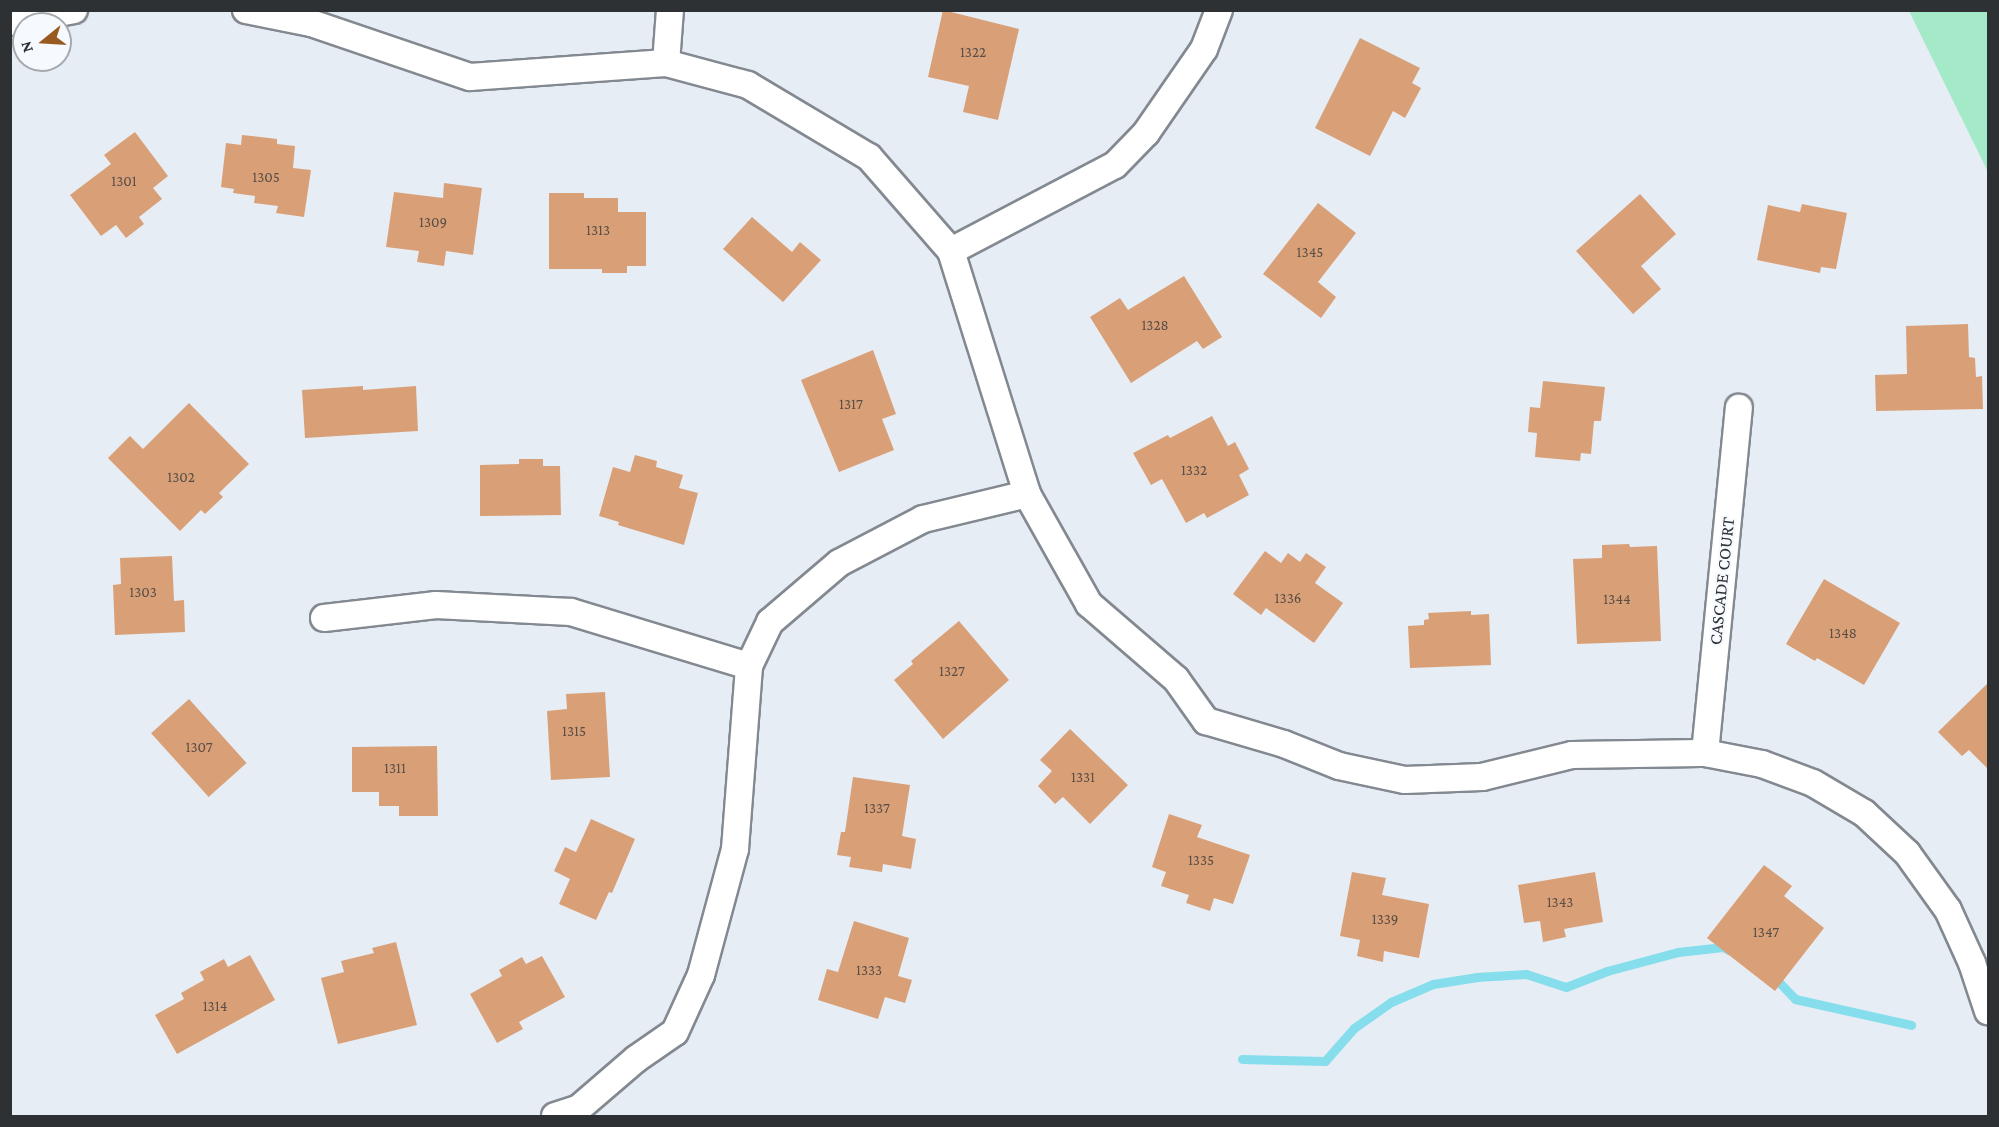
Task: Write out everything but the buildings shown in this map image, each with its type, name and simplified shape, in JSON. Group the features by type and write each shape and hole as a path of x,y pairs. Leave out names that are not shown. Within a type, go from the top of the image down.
{"street":[{"path":"10,22 74,10"},
{"path":"246,10 311,23 470,77 666,63 748,85 869,157 951,251 1027,494 1089,604 1176,679 1206,721 1284,744 1339,766 1405,780 1482,777 1572,755 1706,753 1773,768 1813,783 1864,813 1907,853 1948,910 1972,963 1988,1008"},
{"path":"666,63 670,10"},
{"path":"951,251 1115,165 1146,133 1204,49 1220,10"},
{"name":"CASCADE COURT","path":"1706,753 1739,408"},
{"path":"555,1116 579,1108 636,1059 675,1032 701,975 735,849 749,666 770,622 839,563 922,519 1027,494"},
{"path":"324,618 436,605 571,612 749,666"}],"green space":[{"path":"1909,11 1988,11 1988,172"}],"waterway":[{"path":"1242,1059 1325,1061 1354,1028 1391,1002 1433,984 1477,977 1526,974 1566,987 1607,971 1678,952 1723,947 1729,950"},
{"path":"1774,977 1795,999 1911,1025"}]}
